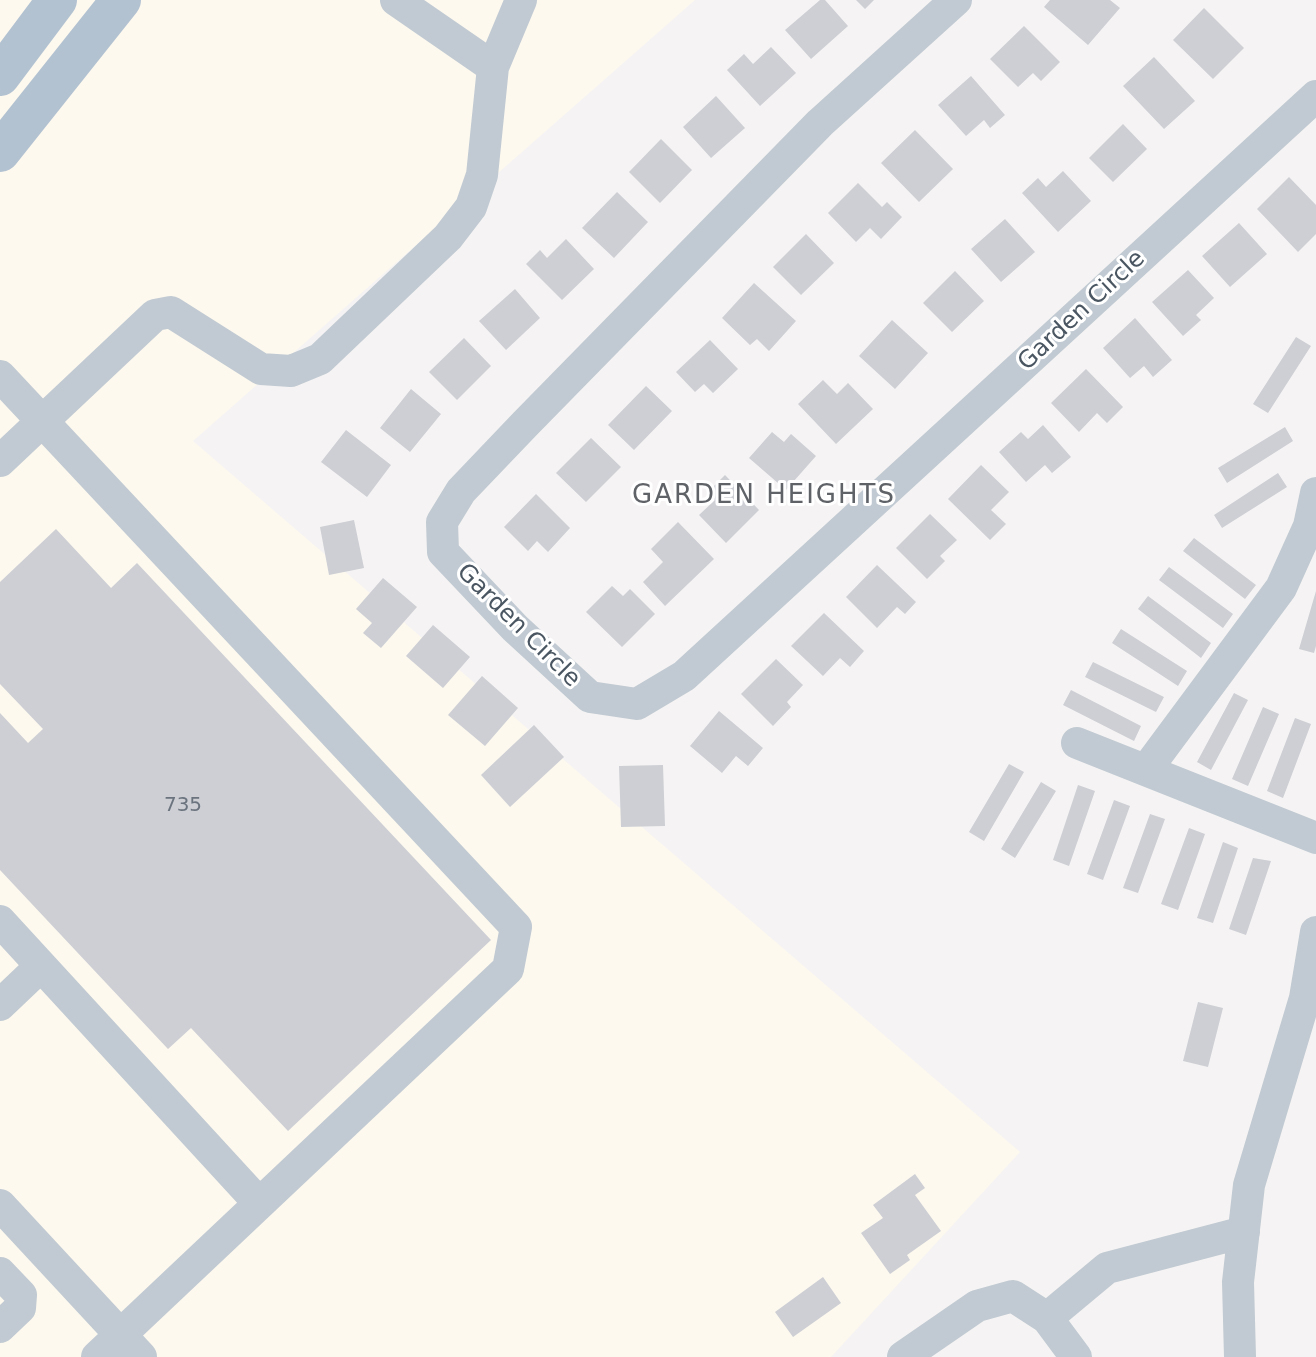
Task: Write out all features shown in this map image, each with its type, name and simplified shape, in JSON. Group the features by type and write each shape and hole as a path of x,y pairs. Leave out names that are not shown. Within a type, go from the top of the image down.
{"main road":[{"path":"0,76 57,0"},
{"path":"0,152 121,0"}],"street":[{"path":"396,0 493,67"},
{"path":"0,461 155,315 171,312 261,369 291,371 320,359 448,237 471,207 482,175 493,67 521,0"},
{"name":"Garden Circle","path":"956,0 820,123 461,491 442,522 443,552 515,628 590,697 637,704 684,676 1316,96"},
{"path":"0,376 516,927 508,969 259,1203 119,1350 0,1205"},
{"path":"1146,770 1281,588 1309,526 1316,493"},
{"path":"1077,743 1316,838"},
{"path":"0,921 259,1203"},
{"path":"1240,1357 1238,1282 1249,1185 1310,1004 1316,932"},
{"path":"0,1005 41,966"},
{"path":"1047,1318 1107,1268 1244,1232"},
{"path":"0,1273 21,1295 20,1308 0,1327"},
{"path":"903,1357 977,1306 1013,1296 1047,1318 1076,1357"}],"shaded area":[{"path":"0,0 695,0 193,441 1020,1152 831,1357 0,1357"}],"building":[{"path":"820,0 825,0 848,26 811,59 785,30"},
{"path":"856,0 874,0 865,9"},
{"path":"1050,0 1110,0 1120,8 1088,45 1044,7"},
{"path":"1204,8 1244,48 1213,79 1173,40"},
{"path":"1024,26 1060,62 1041,81 1033,73 1018,87 990,59"},
{"path":"771,47 796,73 760,106 727,70 744,54 753,64"},
{"path":"1154,57 1195,101 1164,129 1123,86"},
{"path":"971,76 1005,115 990,128 984,120 966,136 938,105"},
{"path":"716,96 745,128 711,158 683,127"},
{"path":"1123,124 1147,149 1113,182 1089,158"},
{"path":"915,130 953,169 919,202 881,163"},
{"path":"661,139 692,170 660,203 629,172"},
{"path":"1063,171 1091,201 1058,232 1022,193 1038,178 1046,187"},
{"path":"1289,177 1316,205 1316,234 1298,252 1257,209"},
{"path":"858,183 882,207 887,202 902,217 881,239 870,228 856,242 828,213"},
{"path":"617,192 648,222 614,258 582,228"},
{"path":"1005,219 1035,252 1001,282 971,249"},
{"path":"1239,223 1267,254 1230,287 1202,256"},
{"path":"806,234 834,263 801,295 773,267"},
{"path":"566,239 594,269 562,300 526,264 540,250 547,258"},
{"path":"1188,270 1214,298 1196,315 1201,320 1183,336 1152,302"},
{"path":"955,271 984,301 952,332 923,303"},
{"path":"754,283 796,321 769,351 757,339 750,345 722,318"},
{"path":"515,289 540,318 506,350 479,321"},
{"path":"1135,318 1172,360 1153,377 1144,366 1130,378 1103,348"},
{"path":"892,320 928,353 895,389 859,356"},
{"path":"1296,337 1311,346 1268,413 1253,404"},
{"path":"464,338 491,366 457,400 429,372"},
{"path":"710,340 738,369 713,393 704,384 695,392 676,372"},
{"path":"1086,369 1123,407 1107,423 1097,413 1079,432 1051,403"},
{"path":"823,380 837,394 848,383 873,409 836,444 798,404"},
{"path":"646,386 672,411 634,450 608,425"},
{"path":"411,389 441,414 410,452 380,428"},
{"path":"1043,425 1071,457 1052,473 1045,465 1026,482 999,452 1021,432 1028,439"},
{"path":"1285,427 1293,441 1227,483 1218,468"},
{"path":"346,430 391,465 367,497 321,462"},
{"path":"772,432 784,442 791,434 816,456 786,490 749,458"},
{"path":"591,438 621,467 586,502 556,473"},
{"path":"981,465 1009,492 991,510 1006,524 990,540 948,499"},
{"path":"1278,473 1287,487 1222,528 1214,515"},
{"path":"725,475 759,510 726,543 699,515 715,500 707,493"},
{"path":"536,494 570,528 548,552 537,541 528,551 504,527"},
{"path":"930,514 957,540 940,556 945,561 927,579 896,548"},
{"path":"354,520 364,568 329,575 320,527"},
{"path":"678,522 714,559 665,606 643,582 663,562 651,549"},
{"path":"56,529 111,588 137,563 491,940 288,1131 191,1028 168,1049 0,870 0,713 28,743 43,729 0,684 0,582"},
{"path":"1194,538 1256,585 1245,599 1183,551"},
{"path":"877,565 916,602 905,614 897,607 877,628 846,597"},
{"path":"1169,567 1233,614 1223,628 1159,580"},
{"path":"383,578 417,607 381,648 363,633 372,623 356,609"},
{"path":"612,586 623,596 630,589 655,614 622,647 586,612"},
{"path":"1316,591 1316,646 1314,653 1299,649"},
{"path":"1148,596 1211,643 1201,658 1138,609"},
{"path":"824,613 864,651 850,667 840,658 823,676 791,646"},
{"path":"433,625 470,657 443,688 406,656"},
{"path":"1121,629 1187,671 1178,686 1112,643"},
{"path":"776,659 803,685 787,702 791,707 773,726 741,694"},
{"path":"1093,662 1164,697 1156,712 1085,677"},
{"path":"482,676 518,708 485,746 448,715"},
{"path":"1071,690 1141,726 1134,741 1063,705"},
{"path":"1234,693 1248,700 1211,770 1197,762"},
{"path":"1263,707 1279,714 1248,786 1232,779"},
{"path":"719,711 763,748 748,766 736,756 722,773 690,746"},
{"path":"1295,718 1311,724 1283,798 1267,791"},
{"path":"534,725 564,757 510,807 481,775"},
{"path":"1009,764 1024,772 984,841 969,832"},
{"path":"663,765 665,826 621,827 619,766"},
{"path":"1041,782 1056,791 1015,858 1001,849"},
{"path":"1078,785 1095,791 1069,866 1053,860"},
{"path":"1114,800 1130,806 1103,880 1087,874"},
{"path":"1150,814 1165,819 1138,893 1123,888"},
{"path":"1189,828 1205,834 1178,910 1161,904"},
{"path":"1223,842 1238,848 1213,923 1197,918"},
{"path":"1253,858 1271,861 1246,935 1229,929"},
{"path":"1198,1002 1223,1008 1208,1067 1183,1061"},
{"path":"915,1174 925,1188 915,1195 941,1231 907,1255 910,1260 890,1274 861,1233 883,1218 873,1205"},
{"path":"823,1277 841,1303 793,1337 775,1312"}],"district":[{"name":"GARDEN HEIGHTS","path":"764,496"}]}
